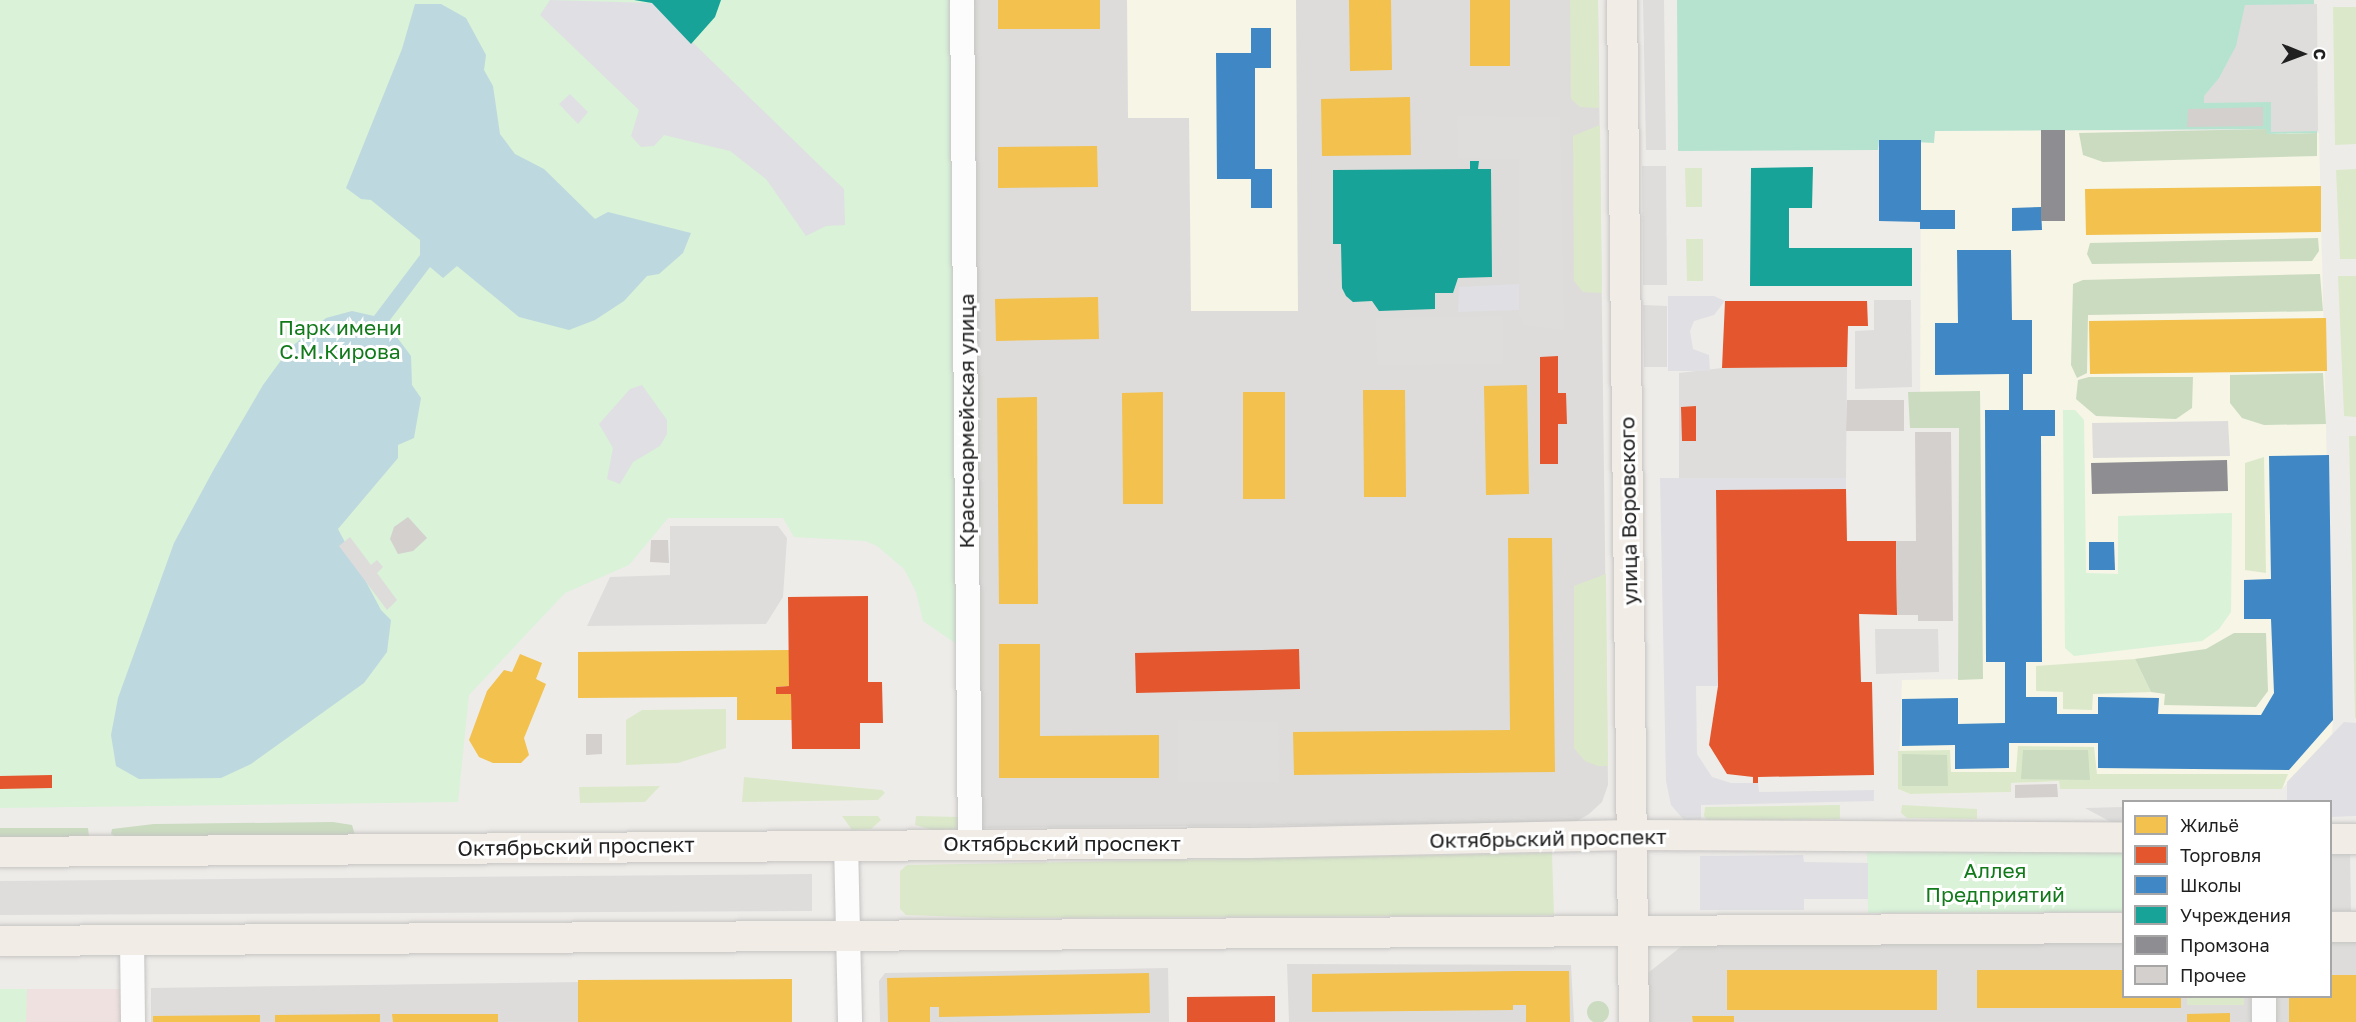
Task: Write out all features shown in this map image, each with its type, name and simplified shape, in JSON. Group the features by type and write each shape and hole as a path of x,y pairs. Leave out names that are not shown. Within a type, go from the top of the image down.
{"main road":[{"name":"улица Воровского","path":"1622,0 1634,1022"},
{"name":"Октябрьский проспект","path":"0,852 970,842 1250,843 1632,836 2122,838"},
{"path":"2332,839 2356,839"},
{"path":"2332,927 2356,927"},
{"path":"0,941 2122,928"}],"street":[{"name":"Красноармейская улица","path":"962,0 970,842"},
{"path":"846,843 850,1022"},
{"path":"132,940 133,1022"},
{"path":"2264,998 2264,1022"}],"shaded area":[{"path":"550,0 652,3 844,189 845,225 826,226 806,236 766,179 730,151 664,135 654,146 641,147 631,136 639,110 540,15"},
{"path":"969,0 1598,0 1608,785 1602,802 1589,814 1574,823 981,828"},
{"path":"1127,0 1296,0 1298,311 1191,311 1189,118 1128,118"},
{"path":"1643,0 1664,0 1666,150 1646,150"},
{"path":"2317,4 2318,131 2271,132 2271,102 2204,103 2204,96 2219,78 2236,46 2245,5"},
{"path":"570,94 588,112 578,124 559,104"},
{"path":"1457,116 1560,117 1564,330 1524,325 1519,314 1519,159 1458,158"},
{"path":"2041,130 2041,220 2065,130 2319,133 2333,720 2332,734 2282,789 2060,789 2059,781 2011,783 2011,792 1910,794 1898,789 1902,680 1958,679 1959,428 1920,428 1921,143 1934,131"},
{"path":"1642,166 1666,166 1667,285 1643,285"},
{"path":"1519,284 1519,310 1458,312 1459,287"},
{"path":"1668,296 1714,296 1725,301 1714,315 1694,321 1690,331 1693,349 1709,355 1710,371 1668,371"},
{"path":"1874,300 1911,300 1912,387 1855,389 1855,331 1874,330"},
{"path":"1643,305 1667,306 1667,367 1644,367"},
{"path":"1503,316 1503,364 1377,365 1376,318"},
{"path":"1847,367 1846,478 1679,480 1679,373 1722,368"},
{"path":"642,385 667,420 667,434 660,446 633,462 620,484 607,479 613,448 599,424 630,389"},
{"path":"2228,421 2230,456 2093,458 2092,423"},
{"path":"1660,478 1846,478 1846,489 1716,490 1718,686 1696,686 1697,754 1712,777 1731,783 1758,783 1759,792 1874,790 1874,801 1701,805 1701,819 1684,820 1671,805 1666,781"},
{"path":"670,526 778,526 787,538 783,597 766,624 587,626 610,577 670,575"},
{"path":"1875,629 1938,629 1939,672 1876,674"},
{"path":"1178,720 1278,722 1279,782 1178,782"},
{"path":"2344,722 2356,723 2356,816 2332,817 2332,800 2287,800 2287,782"},
{"path":"2122,807 2122,822 2111,822 2085,808"},
{"path":"2332,850 2350,850 2351,911 2332,911"},
{"path":"1803,855 1804,862 1868,863 1868,899 1804,899 1804,910 1700,910 1700,856"},
{"path":"812,874 812,911 0,915 0,881"},
{"path":"2332,941 2356,941 2356,1022 2272,1022 2271,998 2332,998"},
{"path":"2122,942 2122,998 2251,998 2252,1022 1648,1022 1648,973 1682,946"},
{"path":"1287,964 1571,965 1574,1022 1289,1022"},
{"path":"1168,968 1169,1022 880,1022 879,981 885,973"},
{"path":"792,979 792,1022 151,1022 151,988"},
{"path":"0,989 122,989 122,1022 0,1022"}],"green space":[{"name":"Парк имени С.М.Кирова","path":"0,0 952,0 958,645 923,621 916,592 904,569 877,546 865,541 794,537 783,518 668,518 629,565 565,593 469,695 458,802 0,808"},
{"path":"1570,0 1598,0 1599,108 1580,107 1571,99"},
{"path":"1677,0 2314,0 2317,133 2267,134 2266,129 1935,131 1934,143 1879,140 1878,150 1678,151"},
{"path":"2333,7 2356,7 2356,144 2335,145"},
{"path":"1600,125 1602,293 1583,292 1574,281 1573,136"},
{"path":"2267,129 2268,134 2317,133 2317,156 2103,162 2083,155 2079,133"},
{"path":"1685,168 1702,168 1702,207 1686,207"},
{"path":"2356,169 2356,259 2340,259 2336,170"},
{"path":"2318,238 2319,251 2312,261 2092,264 2087,254 2090,243"},
{"path":"1686,239 1703,239 1703,281 1687,281"},
{"path":"2320,274 2323,311 2088,315 2087,373 2077,378 2071,365 2073,284 2083,280"},
{"path":"2338,276 2356,276 2356,417 2344,416"},
{"path":"2323,373 2326,424 2264,425 2242,418 2230,403 2230,375"},
{"path":"2089,377 2193,377 2192,408 2176,419 2096,416 2076,399 2078,380"},
{"path":"1980,391 1983,679 1958,680 1959,428 1910,428 1908,392"},
{"path":"2063,410 2075,410 2084,420 2086,573 2118,574 2118,516 2232,513 2231,612 2219,629 2202,641 2074,656 2065,648"},
{"path":"2349,436 2356,436 2356,718 2355,718"},
{"path":"2264,457 2266,573 2245,570 2245,463"},
{"path":"1606,574 1608,766 1598,766 1585,761 1574,748 1574,586"},
{"path":"2234,633 2266,633 2268,691 2256,707 2164,705 2165,694 2151,692 2135,659 2206,649"},
{"path":"2135,659 2151,692 2093,694 2092,710 2063,709 2063,692 2036,691 2036,666"},
{"path":"726,709 726,748 678,763 626,765 626,720 642,710"},
{"path":"2018,746 2094,747 2097,774 2288,774 2282,789 2060,789 2059,781 2011,783 2011,792 1910,794 1898,789 1898,751 1950,750 1951,772 2016,772"},
{"path":"2023,750 2088,750 2090,780 2021,779"},
{"path":"1902,754 1947,755 1948,786 1902,786"},
{"path":"744,777 882,790 885,793 878,800 742,802"},
{"path":"660,786 645,802 580,803 579,787"},
{"path":"1840,805 1840,819 1708,821 1704,816 1705,807"},
{"path":"1902,805 1977,809 1977,819 1907,818 1901,813"},
{"path":"842,816 878,816 881,820 871,829 852,830"},
{"path":"916,816 961,817 958,829 933,830 915,825"},
{"path":"333,822 352,825 355,835 126,843 111,834 112,829 154,824"},
{"path":"0,828 88,828 89,837 0,841"},
{"name":"Аллея Предприятий","path":"2122,851 2122,912 1868,913 1867,852"},
{"path":"1552,853 1554,915 994,918 906,915 900,909 900,871 907,865"},
{"path":"0,989 27,989 26,1022 0,1022"},
{"path":"2187,998 2244,998 2244,1005 2187,1005"},
{"path":"1594,1001 1602,1001 1609,1008 1609,1016 1602,1023 1594,1023 1587,1016 1587,1008"}],"water":[{"path":"415,4 441,4 466,18 486,55 484,70 493,86 500,134 515,154 544,169 595,219 608,212 691,233 683,253 659,274 647,276 624,301 595,320 569,330 519,317 457,266 443,278 430,267 387,324 411,356 412,385 421,398 414,438 398,445 398,458 338,529 381,610 391,620 387,652 364,683 251,764 221,778 139,779 116,766 111,735 118,698 174,543 263,385 290,348 326,318 352,311 374,316 420,255 420,240 371,200 361,199 346,188 402,49"}],"pier":[{"path":"350,537 371,565 377,560 383,567 377,573 397,600 387,610 339,546"}],"building: Жильё":[{"path":"998,0 1100,0 1100,29 998,29"},
{"path":"1349,0 1391,0 1392,70 1350,71"},
{"path":"1470,0 1510,0 1510,66 1470,66"},
{"path":"1410,97 1411,155 1322,156 1321,99"},
{"path":"1097,146 1098,187 998,188 998,147"},
{"path":"2321,186 2321,232 2086,235 2085,189"},
{"path":"1098,297 1099,339 996,341 995,299"},
{"path":"2326,318 2327,371 2090,374 2089,321"},
{"path":"1527,385 1529,494 1486,495 1484,386"},
{"path":"1363,390 1405,390 1406,497 1364,497"},
{"path":"1163,392 1163,504 1123,504 1122,393"},
{"path":"1243,392 1285,392 1285,499 1243,499"},
{"path":"1037,397 1038,604 999,604 997,398"},
{"path":"1508,538 1552,538 1555,772 1294,775 1293,732 1510,730"},
{"path":"999,644 1040,644 1040,736 1159,735 1159,778 999,778"},
{"path":"789,650 789,686 776,687 776,694 791,694 792,720 737,720 737,697 578,698 578,652"},
{"path":"520,654 542,663 536,679 546,684 524,738 529,755 521,763 493,763 479,757 469,740 487,691 504,670 512,672"},
{"path":"1727,970 1937,970 1937,1010 1727,1010"},
{"path":"1977,970 2122,970 2122,998 2181,998 2181,1008 1977,1008"},
{"path":"1569,971 1570,1022 1526,1022 1526,1005 1513,1005 1513,1010 1312,1012 1312,974"},
{"path":"1149,973 1150,1013 939,1017 939,1007 930,1007 930,1022 888,1022 887,978"},
{"path":"2332,975 2356,975 2356,1022 2289,1022 2289,998 2332,998"},
{"path":"792,979 792,1022 578,1022 578,980"},
{"path":"2230,1013 2230,1022 2187,1022 2187,1014"},
{"path":"380,1014 380,1022 275,1022 275,1015"},
{"path":"392,1014 498,1014 498,1022 393,1022"},
{"path":"260,1015 260,1022 153,1022 153,1016"},
{"path":"1692,1016 1734,1016 1734,1022 1693,1022"}],"building: Торговля":[{"path":"1725,301 1867,301 1868,326 1848,326 1847,367 1722,368"},
{"path":"1558,356 1558,393 1566,393 1567,424 1558,424 1558,464 1540,464 1540,357"},
{"path":"1696,406 1696,441 1682,441 1681,407"},
{"path":"1846,489 1847,541 1896,541 1897,615 1859,614 1861,682 1872,682 1874,775 1758,777 1758,783 1753,783 1753,777 1727,774 1709,745 1718,686 1716,490"},
{"path":"868,596 868,682 882,682 883,723 860,723 860,749 792,749 791,694 776,694 776,687 789,686 788,597"},
{"path":"1299,649 1300,689 1136,693 1135,653"},
{"path":"52,775 52,788 0,789 0,776"},
{"path":"1275,996 1275,1022 1187,1022 1187,997"}],"building: Школы":[{"path":"1251,28 1271,28 1271,68 1255,68 1255,169 1272,169 1272,208 1251,208 1251,179 1217,179 1216,53 1251,53"},
{"path":"1879,140 1921,140 1921,210 1955,210 1955,229 1920,229 1920,222 1879,221"},
{"path":"2041,207 2042,230 2012,231 2012,208"},
{"path":"1957,250 2011,250 2012,320 2032,320 2032,374 2023,374 2023,410 2055,410 2055,436 2041,436 2042,662 2026,662 2026,697 2057,697 2057,714 2098,714 2098,697 2159,698 2158,714 2261,715 2274,693 2271,619 2244,619 2244,580 2271,579 2269,456 2329,455 2333,720 2289,770 2098,768 2098,743 2009,743 2009,768 1955,769 1955,745 1902,746 1902,699 1958,698 1958,724 2005,723 2005,662 1986,662 1985,410 2009,410 2009,374 1935,375 1935,323 1958,323"},
{"path":"2089,542 2114,542 2115,570 2089,570"}],"building: Учреждения":[{"path":"634,0 721,0 715,17 691,44 652,3"},
{"path":"1470,161 1479,161 1478,169 1491,169 1492,277 1458,278 1453,293 1435,293 1435,309 1379,311 1372,301 1353,302 1346,296 1342,288 1341,244 1333,244 1333,170 1470,169"},
{"path":"1813,167 1812,208 1789,208 1789,248 1912,248 1912,286 1750,286 1751,168"}],"building: Промзона":[{"path":"2041,130 2065,130 2065,221 2041,221"},
{"path":"2227,460 2228,491 2092,494 2091,463"}],"building: Прочее":[{"path":"2263,107 2263,126 2187,127 2188,109"},
{"path":"1847,400 1904,400 1904,431 1846,431"},
{"path":"1915,432 1951,432 1953,621 1918,621 1918,615 1897,615 1896,541 1916,541"},
{"path":"408,517 427,538 413,551 398,554 390,539 394,527"},
{"path":"651,540 668,540 669,563 650,562"},
{"path":"586,734 602,734 602,754 586,755"},
{"path":"2057,784 2058,797 2015,798 2015,785"}]}
